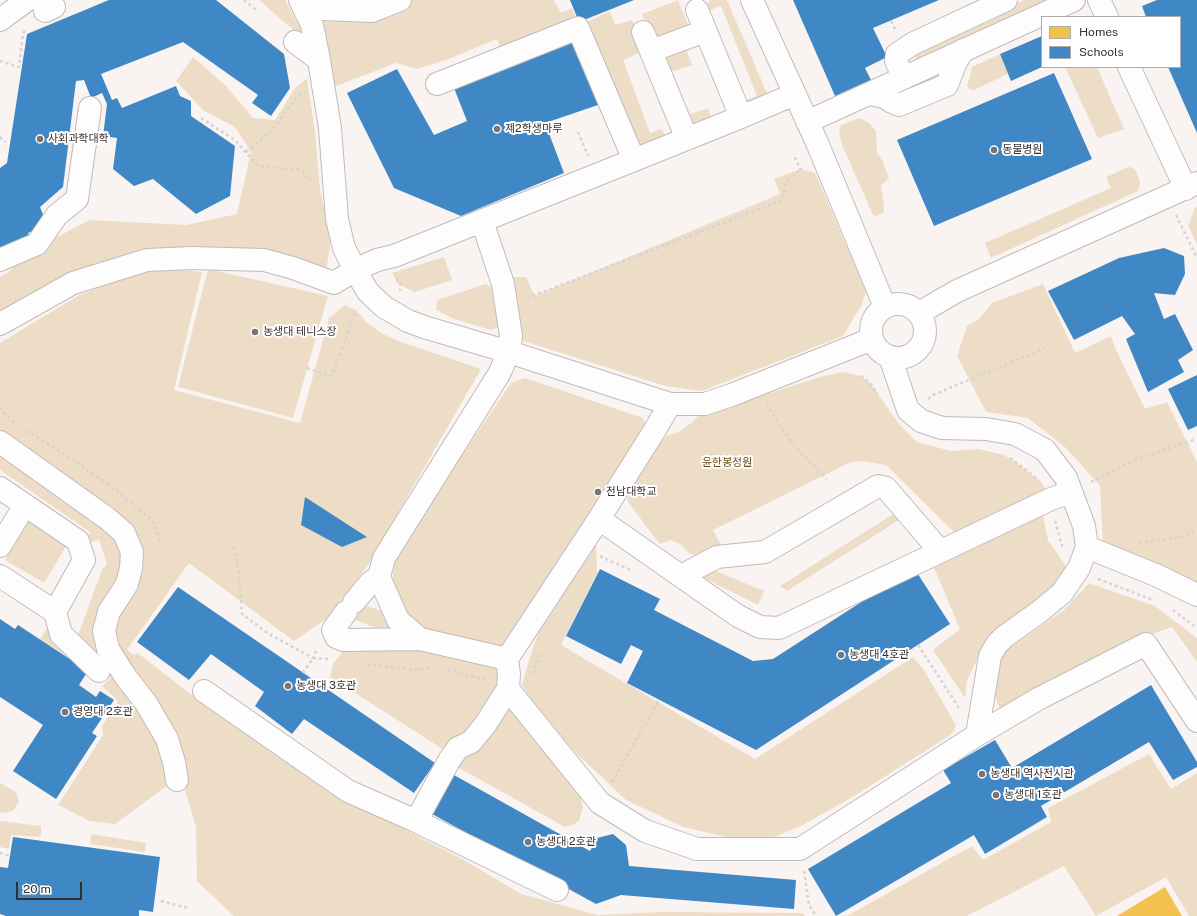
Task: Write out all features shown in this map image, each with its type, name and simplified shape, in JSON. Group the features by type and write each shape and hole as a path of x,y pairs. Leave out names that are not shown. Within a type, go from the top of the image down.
{"street":[{"path":"302,3 323,9 372,12 400,0"},
{"path":"752,0 795,94 885,307"},
{"path":"904,78 896,61 897,54 914,42 1006,0"},
{"path":"1099,0 1107,16"},
{"path":"807,122 871,94 1062,2"},
{"path":"302,3 312,25 319,60 330,128 337,219 344,248 368,292 384,307 408,321 431,329 509,352 670,404 705,404 872,340"},
{"path":"0,20 42,4"},
{"path":"696,10 741,117"},
{"path":"437,84 578,28 634,160"},
{"path":"651,52 705,31"},
{"path":"643,32 687,139"},
{"path":"295,42 319,60"},
{"path":"871,94 884,96 899,105 947,85 955,64 963,50"},
{"path":"919,313 957,291 1183,190 1129,68"},
{"path":"0,324 73,283 146,260 192,258 264,260 293,268 334,283 355,270 377,260 394,256 687,139 795,94"},
{"path":"0,260 37,244 57,215 77,199 90,108"},
{"path":"420,638 398,620 379,577 384,558 499,374 509,352 511,336 502,284 482,221"},
{"path":"893,304 901,304 909,306 919,313 925,323 926,332 925,340 915,353 907,357 890,357 876,348 872,340 871,330 873,321 878,313 885,307 893,304"},
{"path":"890,357 908,410 921,421 942,428 986,429 1015,434 1045,450 1066,478 1084,526 1087,547 1079,568 1062,593 1039,612 1004,636 990,656 977,735"},
{"path":"416,821 450,759 458,748 471,742 495,710 508,689 509,674 507,659 599,519 670,404"},
{"path":"0,442 108,519 124,533 132,552 131,568 127,584 109,612 104,631 108,649 125,676 146,703 167,739 174,762 177,780"},
{"path":"681,576 717,557 765,552 878,486 886,488 940,551"},
{"path":"0,488 78,541 84,560 55,612"},
{"path":"599,519 738,616 760,627 779,628 1051,499 1071,492"},
{"path":"0,546 25,505"},
{"path":"1087,547 1158,576 1197,595"},
{"path":"0,576 55,612 61,634 99,671"},
{"path":"379,577 370,583 333,630 336,637 343,640 420,638 507,659"},
{"path":"508,689 600,803 645,831 697,849 800,849 977,735 1038,698 1146,644 1197,721"},
{"path":"204,691 348,791 416,821 557,890"}],"path":[{"path":"244,0 256,10"},
{"path":"0,61 19,67 23,33 42,4"},
{"path":"246,152 271,131 304,88"},
{"path":"201,118 235,140 258,166 302,170 311,181"},
{"path":"0,137 6,142"},
{"path":"524,299 784,200 786,183 800,169"},
{"path":"1183,190 1197,258"},
{"path":"395,278 401,282 399,295"},
{"path":"307,368 332,376 358,305"},
{"path":"933,394 1045,348"},
{"path":"765,402 794,446 827,479"},
{"path":"0,407 3,412 20,427 60,451 111,487 153,521 162,543"},
{"path":"1071,492 1130,462 1196,439"},
{"path":"1138,544 1180,537 1197,529"},
{"path":"234,547 239,573 242,614 269,634 313,658 334,660"},
{"path":"918,645 977,735"},
{"path":"303,673 313,658"},
{"path":"362,663 413,670 431,666 438,668"},
{"path":"445,670 488,680 481,701 495,710"},
{"path":"600,803 659,700"},
{"path":"800,849 809,905 816,916"},
{"path":"0,853 10,856"},
{"path":"161,902 188,908"}],"green space":[{"path":"259,0 285,0 301,30 300,36"},
{"path":"401,0 554,0 561,13 572,8 577,22 501,50 497,39 446,60 417,69 396,63 331,88 324,22 389,18 410,9"},
{"path":"678,0 690,30 653,44 642,14"},
{"path":"710,0 727,0 769,98 747,110 741,102 757,96 721,6 705,12 705,7"},
{"path":"1024,0 1045,0 1048,7 919,65 912,50"},
{"path":"610,11 615,25 632,20 641,40 639,53 623,60 650,133 662,129 667,141 636,154 583,24"},
{"path":"685,47 692,65 668,73 662,58"},
{"path":"1000,54 1008,74 974,90 969,89 967,85 972,67"},
{"path":"193,57 226,86 253,118 275,120 295,88 307,78 315,132 320,190 331,239 326,272 187,251 0,316 0,277 7,273 26,256 53,239 90,220 186,225 237,214 251,152 235,127 204,111 176,81"},
{"path":"1065,68 1097,68 1124,129 1098,138"},
{"path":"708,108 712,119 738,116 688,136 684,116"},
{"path":"860,118 869,123 876,131 877,154 881,157 889,178 881,186 884,212 874,217 842,145 839,133 841,125"},
{"path":"1128,167 1133,168 1136,171 1140,182 1138,191 991,258 985,243 1111,188 1106,177"},
{"path":"800,169 815,173 866,291 862,304 843,336 702,391 665,386 523,341 515,333 509,277 526,277 535,296 780,194 774,179"},
{"path":"1197,207 1197,244 1188,226 1195,208"},
{"path":"444,257 452,280 415,292 398,284 392,273"},
{"path":"156,267 202,272 174,390 300,423 329,318 345,305 357,311 366,322 381,333 401,342 481,369 368,565 326,619 294,641 189,563 127,650 134,655 138,653 216,714 346,799 466,861 521,894 598,915 660,912 803,913 805,916 234,916 197,881 196,827 184,787 111,632 140,547 136,532 114,513 0,429 0,343 79,295"},
{"name":"농생대 테니스장","path":"208,269 328,296 293,418 178,387"},
{"path":"486,284 495,290 503,326 491,330 454,319 436,310 437,300"},
{"path":"1043,284 1075,353 1111,336 1116,350 1145,409 1167,402 1197,462 1197,591 1103,547 1100,486 1066,448 1028,418 986,412 957,356 967,326 979,319 992,303"},
{"name":"윤한봉정원","path":"843,372 861,376 870,383 899,424 917,442 951,451 979,449 1004,455 1042,483 1048,494 955,533 886,465 862,461 849,463 713,530 721,545 701,557 690,554 680,544 671,540 660,544 627,500 631,485 648,454 668,435 679,432 698,416 820,377"},
{"path":"525,378 643,418 648,432 500,652 439,635 416,624 402,607 393,592 393,575 395,554 511,383"},
{"path":"0,452 106,527 125,552 106,655 98,660 74,641 78,635 102,570 107,564 99,540 90,542 88,539 90,532 0,470"},
{"path":"1042,511 1048,540 1068,569 1058,586 987,638 967,681 965,698 933,650 960,629 934,568"},
{"path":"31,514 70,540 44,583 5,560"},
{"path":"893,514 899,520 787,591 780,586"},
{"path":"596,540 597,573 561,645 755,759 913,657 924,670 956,725 952,734 851,798 799,827 771,838 727,837 683,827 626,800 575,752 539,711 522,685 540,628"},
{"path":"711,569 764,591 758,605 704,578"},
{"path":"1089,583 1155,606 1197,638 1197,662 1172,627 1147,636 1001,711 994,695 1001,654 1064,610"},
{"path":"357,603 392,614 391,634 346,616"},
{"path":"48,627 80,665 40,639"},
{"path":"362,648 446,650 502,663 503,690 449,753 330,677 333,664 342,652"},
{"path":"116,673 162,742 170,771 167,786 115,824 90,821 58,805 103,735 102,726 118,701 102,686"},
{"path":"510,703 580,792 583,808 579,821 573,825 565,827 452,764"},
{"path":"1149,754 1171,789 1197,773 1197,916 1189,916 1166,877 1096,916 1064,866 967,916 847,916 972,846 983,860 1051,822 1048,808"},
{"path":"0,783 16,792 19,801 14,810 5,813 0,812"},
{"path":"0,821 41,826 41,837 11,835 9,849 0,847"},
{"path":"91,834 146,843 145,852 90,844"}],"building: Homes":[{"path":"1165,887 1182,916 1117,916"}],"building: Schools":[{"name":"사회과학대학","path":"109,0 216,0 284,54 290,88 271,116 252,103 258,95 183,42 101,74 112,100 117,98 122,108 176,86 180,96 191,101 191,116 235,146 230,196 196,214 153,179 134,186 113,169 117,138 103,136 107,104 102,93 91,98 84,80 76,81 63,187 40,207 47,225 28,233 32,243 0,255 0,168 7,163 27,34"},
{"path":"570,0 634,0 579,22"},
{"path":"793,0 939,0 873,28 887,57 865,68 871,80 835,96"},
{"path":"1157,0 1197,0 1197,133 1168,68 1181,68 1181,16 1146,16 1142,6"},
{"path":"1041,36 1041,67 1011,81 1000,54"},
{"name":"제2학생마루","path":"574,39 601,104 545,123 564,173 461,216 394,188 347,93 397,69 434,135 467,121 454,88"},
{"name":"동물병원","path":"1054,73 1092,159 934,226 897,140"},
{"path":"1164,248 1184,256 1185,274 1175,295 1154,293 1164,319 1175,314 1193,350 1178,360 1184,372 1148,392 1126,339 1135,334 1122,316 1074,340 1048,291 1119,258"},
{"path":"1197,375 1197,426 1188,430 1168,389"},
{"path":"305,497 367,537 342,547 301,525"},
{"name":"농생대 4호관","path":"914,568 950,624 756,750 627,683 643,651 631,645 621,664 566,636 600,569 660,599 654,610 753,661 773,659"},
{"name":"농생대 3호관","path":"178,587 435,763 414,793 304,719 292,734 255,706 264,692 211,654 189,680 137,642"},
{"name":"경영대 2호관","path":"0,619 15,629 18,625 88,671 79,685 96,697 100,691 114,700 92,733 97,736 56,799 13,771 43,725 0,697"},
{"name":"농생대 1호관","path":"1151,685 1197,762 1197,767 1173,780 1149,742 1041,806 1047,817 985,854 974,835 836,916 808,869 951,783 943,770 995,740 1012,768"},
{"name":"농생대 2호관","path":"445,770 590,851 597,838 613,834 626,845 629,866 796,880 794,909 621,895 596,904 423,809"},
{"path":"13,837 160,857 153,912 139,910 139,916 6,916 0,914 0,867 8,868"}],"place":[{"name":"제2학생마루","path":"497,129"},
{"name":"사회과학대학","path":"40,139"},
{"name":"동물병원","path":"994,150"},
{"name":"농생대 테니스장","path":"255,332"},
{"name":"전남대학교","path":"598,492"},
{"name":"농생대 4호관","path":"841,655"},
{"name":"농생대 3호관","path":"288,686"},
{"name":"경영대 2호관","path":"65,712"},
{"name":"농생대 역사전시관","path":"982,774"},
{"name":"농생대 1호관","path":"996,795"},
{"name":"농생대 2호관","path":"528,842"}]}
